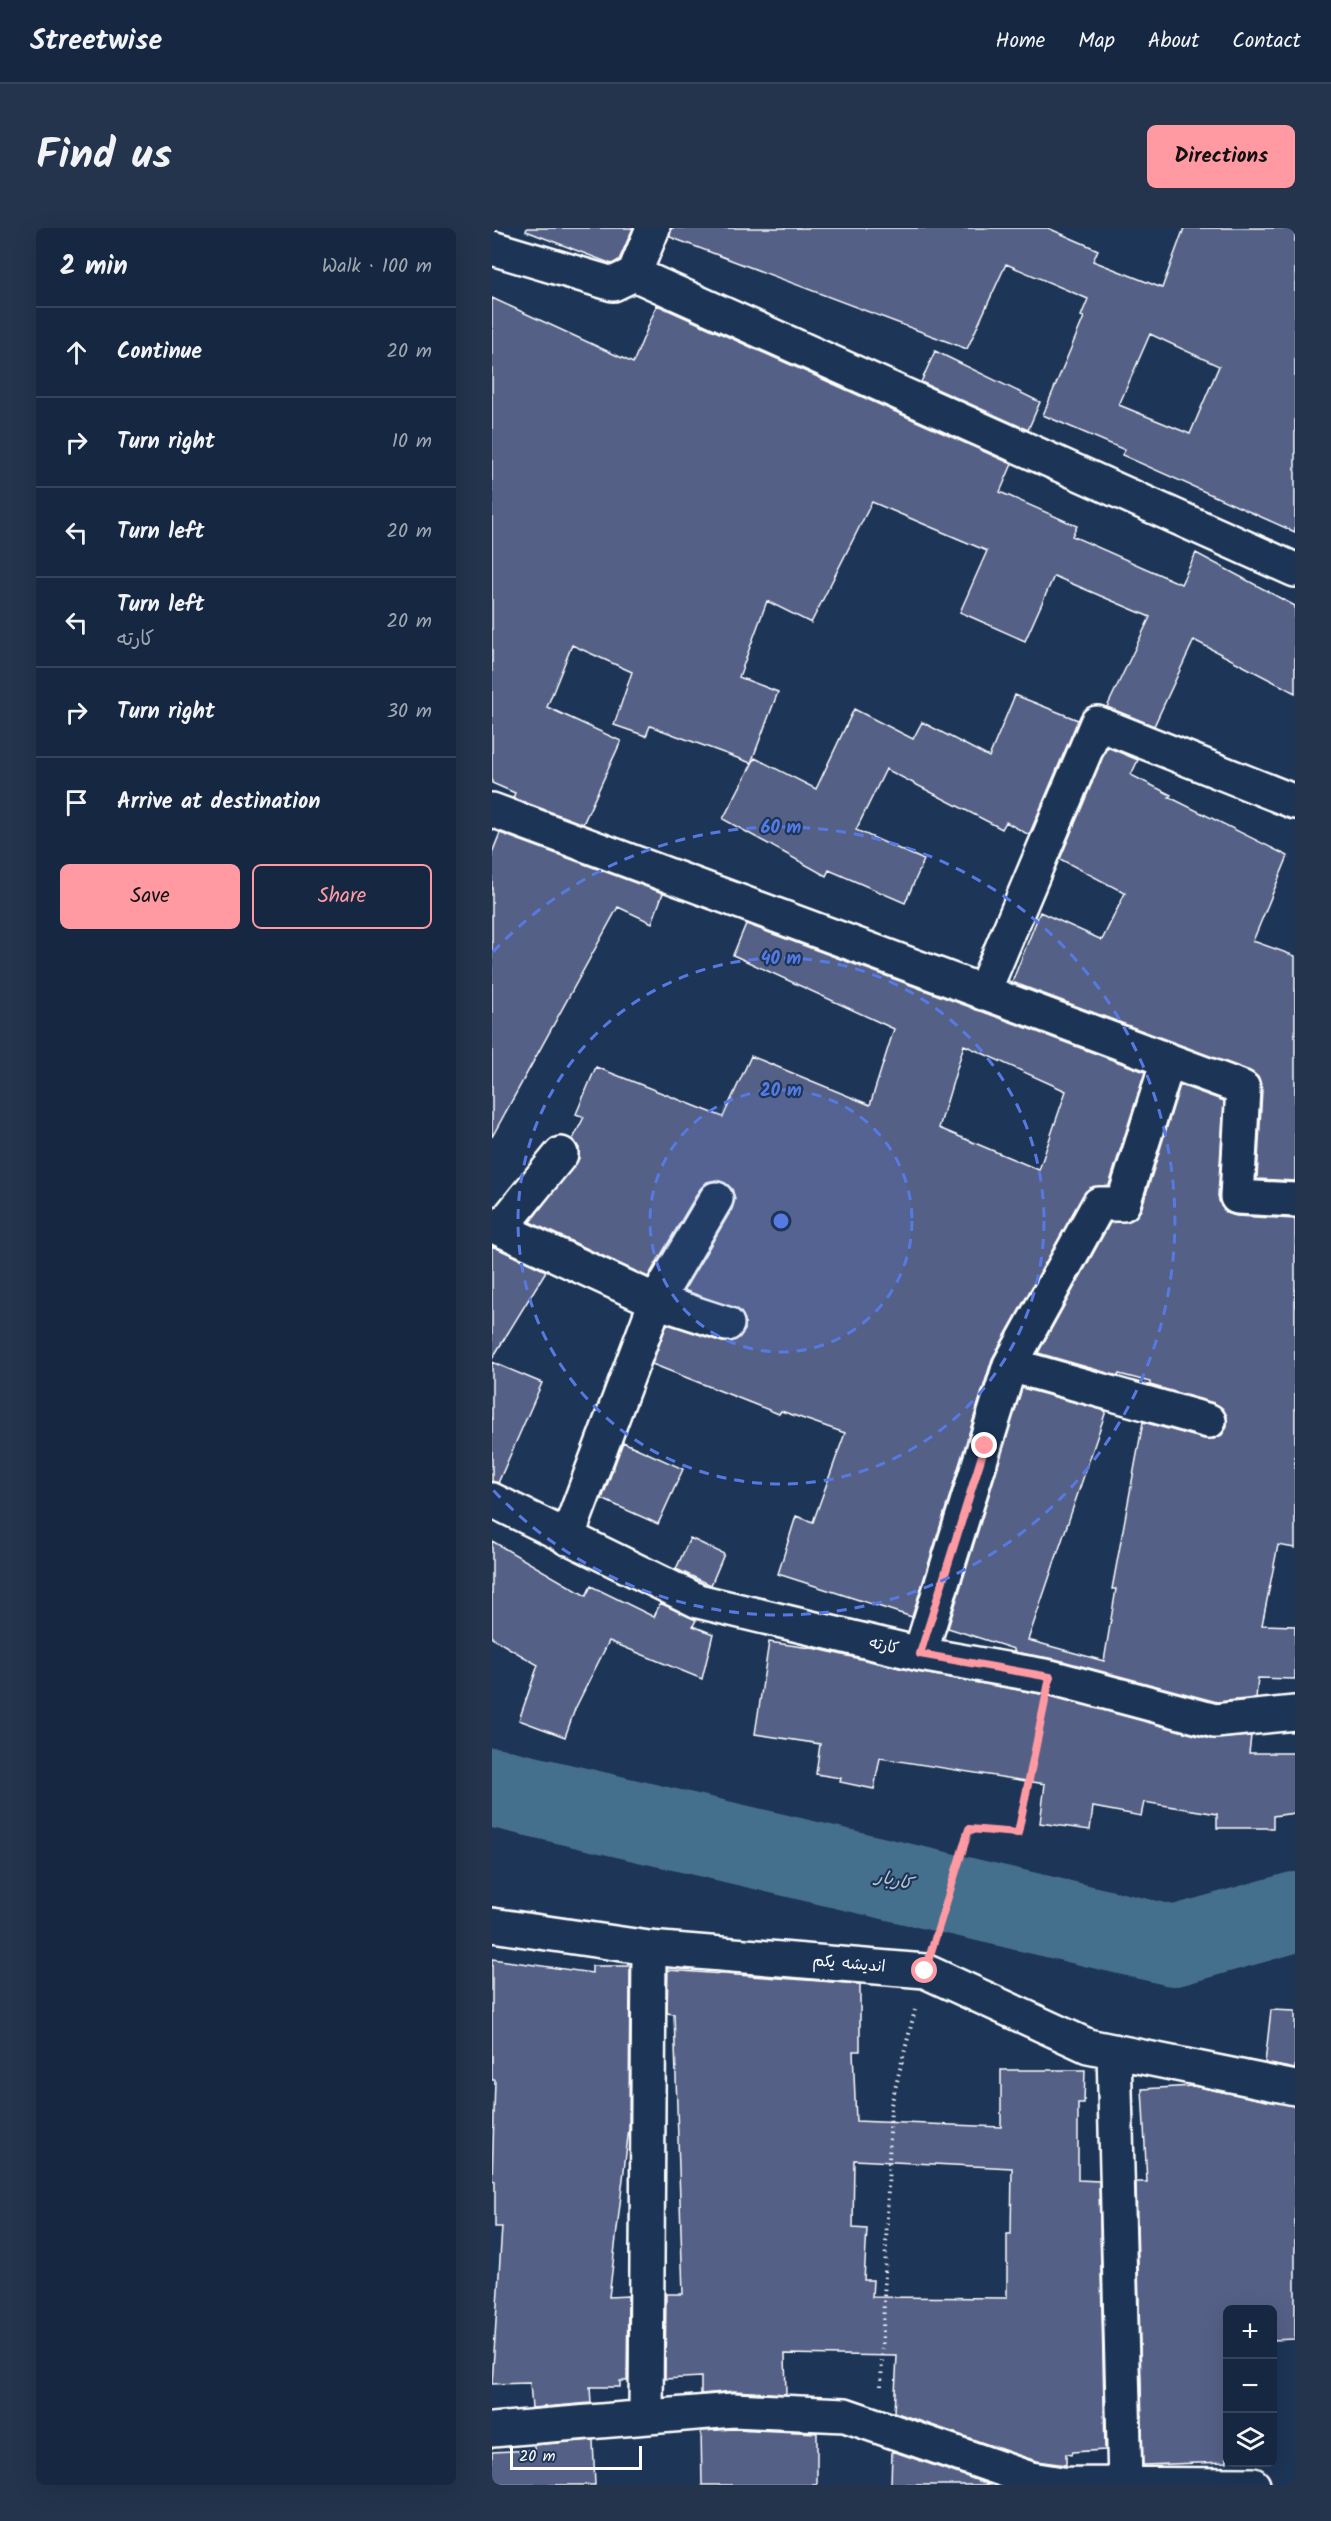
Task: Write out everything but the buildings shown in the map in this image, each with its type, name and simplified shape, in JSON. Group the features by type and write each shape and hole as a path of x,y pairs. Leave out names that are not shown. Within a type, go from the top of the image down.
{"street":[{"path":"492,248 613,285 634,274 653,228"},
{"path":"634,274 1295,570"},
{"path":"983,993 1098,723 1295,802"},
{"path":"492,810 1243,1088 1237,1197 1295,1200"},
{"path":"920,1654 1010,1365 1099,1204 1123,1204 1168,1061"},
{"path":"561,1154 500,1229 656,1301 727,1324"},
{"path":"567,1538 656,1301 716,1198"},
{"path":"1010,1365 1209,1421"},
{"name":"کارته","path":"492,1500 698,1601 920,1654 1050,1677 1215,1721 1295,1713"},
{"name":"اندیشه یکم","path":"492,1925 649,1948 925,1971 1088,2046 1295,2088"},
{"path":"646,2416 649,1948"},
{"path":"1114,2051 1125,2484"},
{"path":"492,2430 734,2410 845,2415 1031,2479 1062,2485 1253,2485"}],"path":[{"path":"880,2428 891,2105 925,1971 969,1829 1018,1833 1050,1677"}],"waterway":[{"name":"کاربار","path":"492,1787 1174,1946 1295,1912"}],"route":[{"path":"925,1971 969,1829 1018,1833 1050,1677 920,1654 985,1446"}]}
